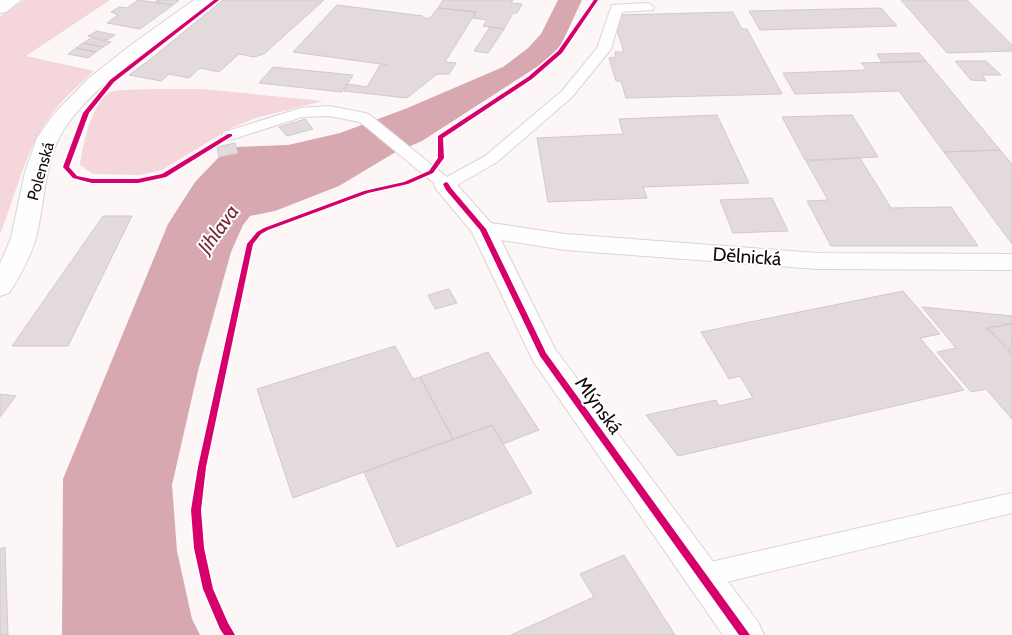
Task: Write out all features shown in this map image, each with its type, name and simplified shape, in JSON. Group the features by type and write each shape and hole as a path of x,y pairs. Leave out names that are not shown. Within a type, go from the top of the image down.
{"street":[{"path":"0,8 12,0"},
{"name":"Polenská","path":"3,278 25,234 41,158 48,138 71,106 100,80 205,0"},
{"name":"Mlýnská","path":"446,184 448,189 484,229 543,354 745,635"},
{"name":"Dělnická","path":"484,229 564,242 817,261 1012,262"}],"lane":[{"path":"230,135 301,113 329,111 365,118 446,184 491,159 567,94 604,50 617,8 648,7"},
{"path":"702,576 1012,503"}],"shaded area":[{"path":"24,0 110,0 26,56 94,71 59,105 40,131 27,160 0,234 0,16"},
{"path":"139,89 202,89 323,101 256,118 231,128 162,170 140,175 93,174 80,165 83,146 93,115 103,98 110,92"}],"water":[{"name":"Jihlava","path":"558,0 582,0 561,45 546,61 422,141 394,153 339,186 275,211 250,216 243,225 231,252 198,371 172,485 177,551 192,619 200,635 62,635 63,479 168,224 195,182 219,157 236,147 288,145 340,133 405,109 503,67 528,48 541,34"}],"building":[{"path":"138,0 173,5 140,29 107,23 118,15 111,12 119,7 127,8"},
{"path":"158,0 179,0 173,5 155,2"},
{"path":"223,0 324,0 264,54 254,57 239,54 219,72 200,68 189,78 169,74 161,81 129,75 152,58"},
{"path":"443,0 513,0 511,3 522,4 517,13 513,13 504,29 483,26 487,20 473,18 476,12 438,8"},
{"path":"901,0 967,0 1012,45 1012,51 947,53"},
{"path":"337,5 423,16 422,18 430,18 438,8 476,12 445,62 456,63 449,74 437,74 407,98 344,91 348,84 367,87 380,65 388,65 293,52"},
{"path":"881,8 897,26 760,30 749,11"},
{"path":"733,12 742,29 747,29 782,94 626,98 621,81 616,81 609,58 616,57 615,52 624,52 616,27 619,27 616,16"},
{"path":"490,27 504,29 488,53 474,51"},
{"path":"97,31 115,35 107,40 88,36"},
{"path":"91,38 111,42 103,47 83,43"},
{"path":"83,43 103,47 96,52 76,48"},
{"path":"76,48 96,52 88,58 68,54"},
{"path":"919,53 926,61 882,63 877,54"},
{"path":"926,61 1000,150 944,152 899,91 795,94 783,73 867,70 861,63"},
{"path":"955,61 986,61 1001,75 982,75 986,81 971,80"},
{"path":"273,67 353,75 342,92 259,83"},
{"path":"717,115 749,183 643,187 647,198 548,202 537,138 623,134 619,119"},
{"path":"852,115 878,157 805,160 782,117"},
{"path":"305,119 313,129 287,136 279,127"},
{"path":"235,143 238,153 219,157 217,147"},
{"path":"1000,150 1012,164 1012,244 944,152"},
{"path":"860,158 891,208 951,207 978,246 831,246 807,201 828,200 806,161"},
{"path":"772,198 788,231 733,233 720,200"},
{"path":"103,216 132,216 68,346 12,346"},
{"path":"449,289 457,303 435,309 428,295"},
{"path":"903,291 940,334 920,338 964,390 678,456 646,415 716,400 719,406 753,398 740,376 729,379 701,332"},
{"path":"922,307 1012,316 1012,324 986,328 992,332 1012,355 1012,419 986,389 971,392 937,352 956,348"},
{"path":"1012,324 1011,355 1008,350 1010,350 986,328 994,328"},
{"path":"395,346 413,379 420,377 453,439 293,498 257,389"},
{"path":"488,352 539,430 503,444 492,425 453,439 420,377"},
{"path":"0,394 16,396 0,417"},
{"path":"492,425 532,493 397,547 364,472"},
{"path":"5,547 8,635 0,635 0,549"},
{"path":"624,555 675,635 511,635 594,597 580,574"}],"cycle path":[{"path":"217,0 112,81 86,113 66,167 75,177 92,181 138,181 164,176 230,135"},
{"path":"230,635 224,626 208,589 199,548 196,510 202,467 250,244 259,233 266,229 366,192 406,183 431,172 441,158 440,137 530,78 560,52 596,0"},
{"path":"446,184 448,189 483,229 543,354 745,635"}]}
